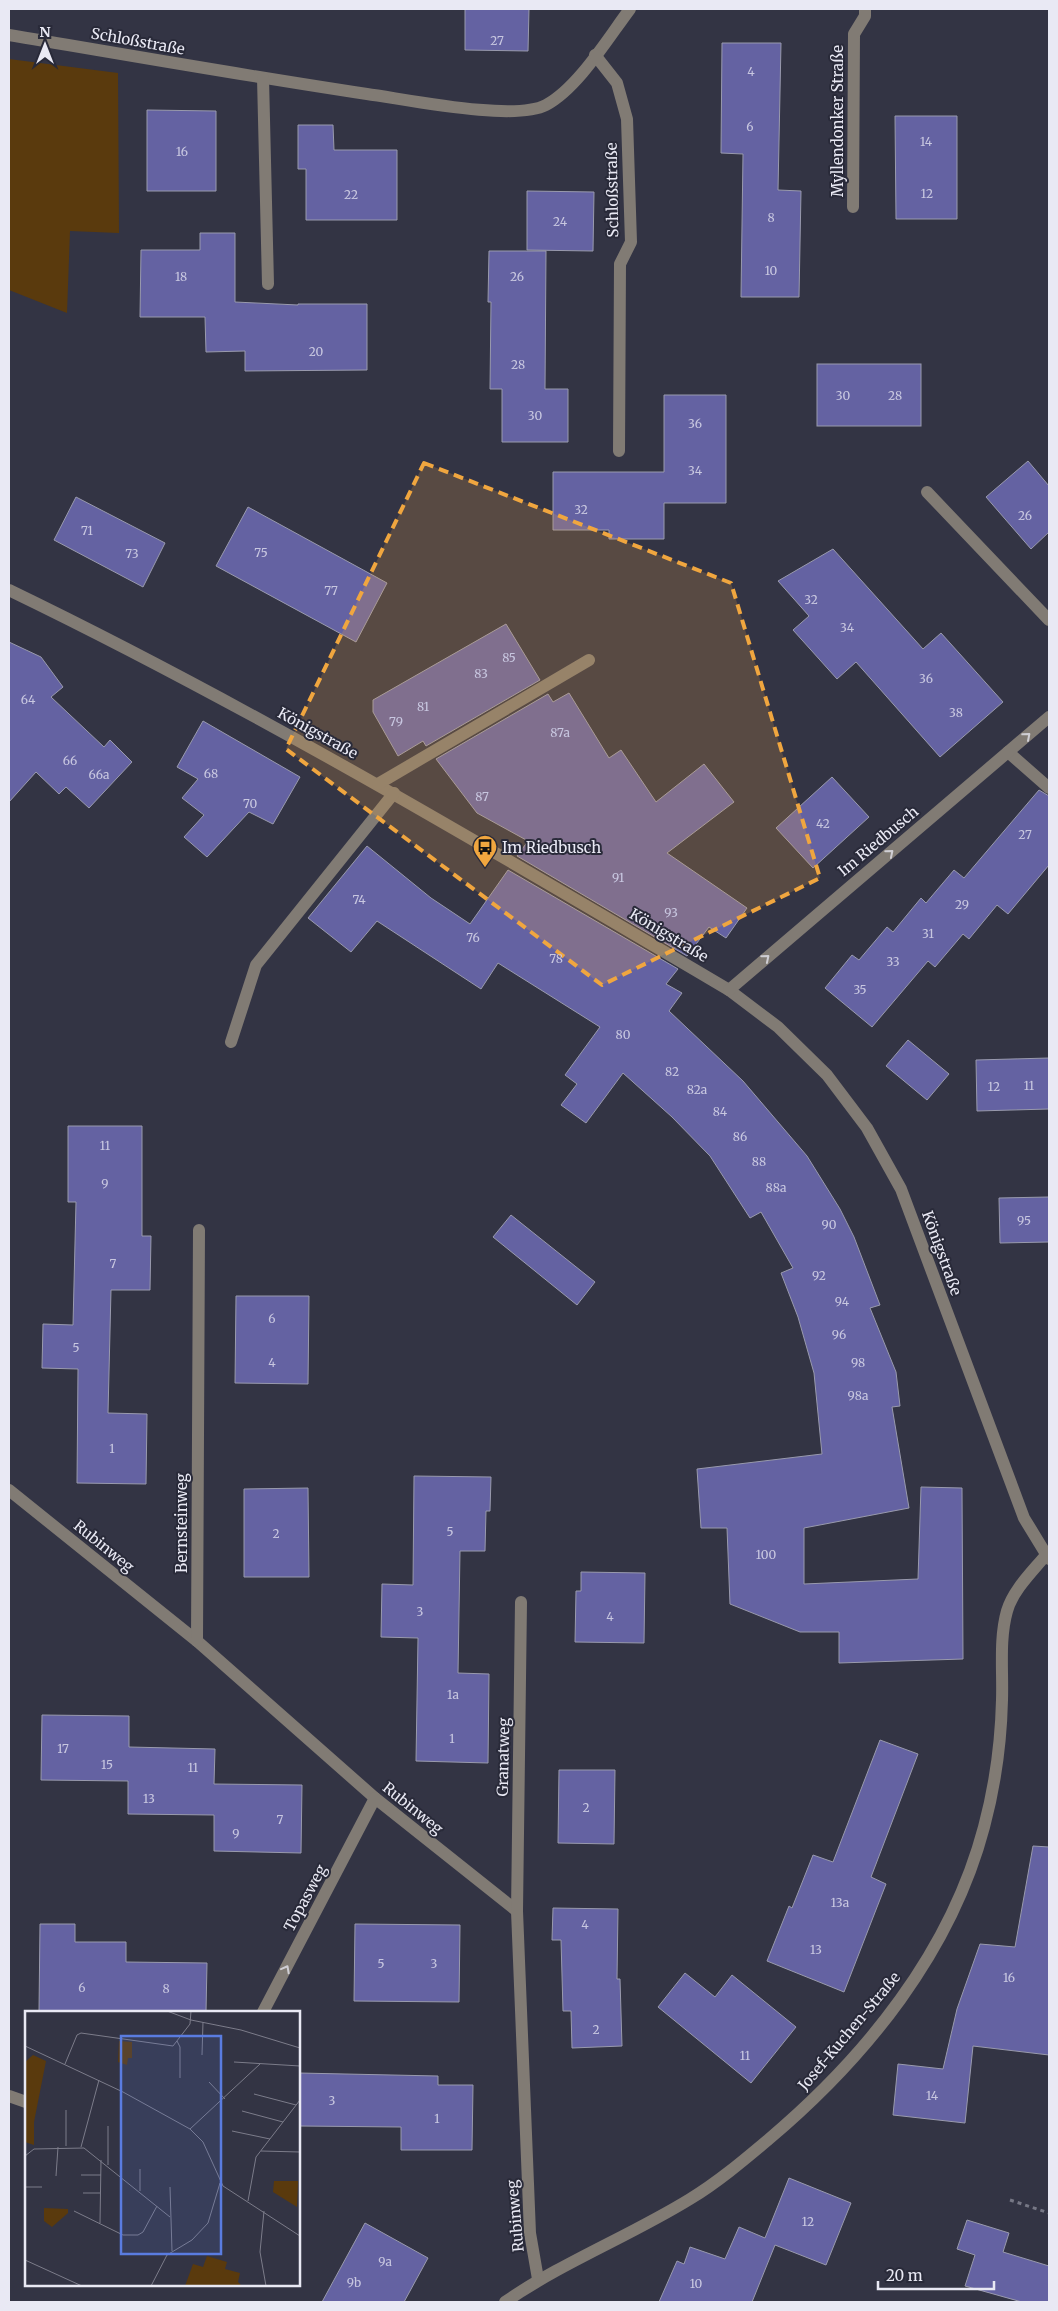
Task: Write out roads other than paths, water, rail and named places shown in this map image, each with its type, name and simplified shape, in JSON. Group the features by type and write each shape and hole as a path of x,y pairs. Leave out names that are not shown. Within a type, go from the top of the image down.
{"street":[{"name":"Schloßstraße","path":"9,35 263,78 467,108 520,111 545,106 565,92 596,56 630,9"},
{"name":"Myllendonker Straße","path":"853,207 854,34 865,16 865,9"},
{"name":"Schloßstraße","path":"596,56 617,83 627,120 631,242 620,264 619,451"},
{"path":"263,78 268,284"},
{"path":"927,492 1049,620"},
{"name":"Königstraße","path":"9,590 231,703 378,784 729,990 778,1027 820,1068 867,1128 901,1189 1024,1518 1048,1557"},
{"path":"378,784 589,660"},
{"name":"Im Riedbusch","path":"729,990 1049,717"},
{"path":"1008,752 1049,788"},
{"path":"231,1042 256,965 394,794"},
{"name":"Bernsteinweg","path":"197,1641 198,1230"},
{"name":"Rubinweg","path":"9,1490 197,1641 375,1798 517,1911 530,2232 538,2279"},
{"name":"Josef-Kuchen-Straße","path":"505,2302 538,2279 691,2198 748,2156 803,2110 850,2061 898,2002 939,1938 973,1864 984,1825 998,1750 1002,1701 1003,1633 1007,1610 1019,1588 1048,1557"},
{"name":"Granatweg","path":"517,1911 521,1602"},
{"name":"Topasweg","path":"264,2011 375,1798"},
{"path":"9,2096 25,2102"}],"place":[{"name":"Im Riedbusch","path":"485,868"}]}
